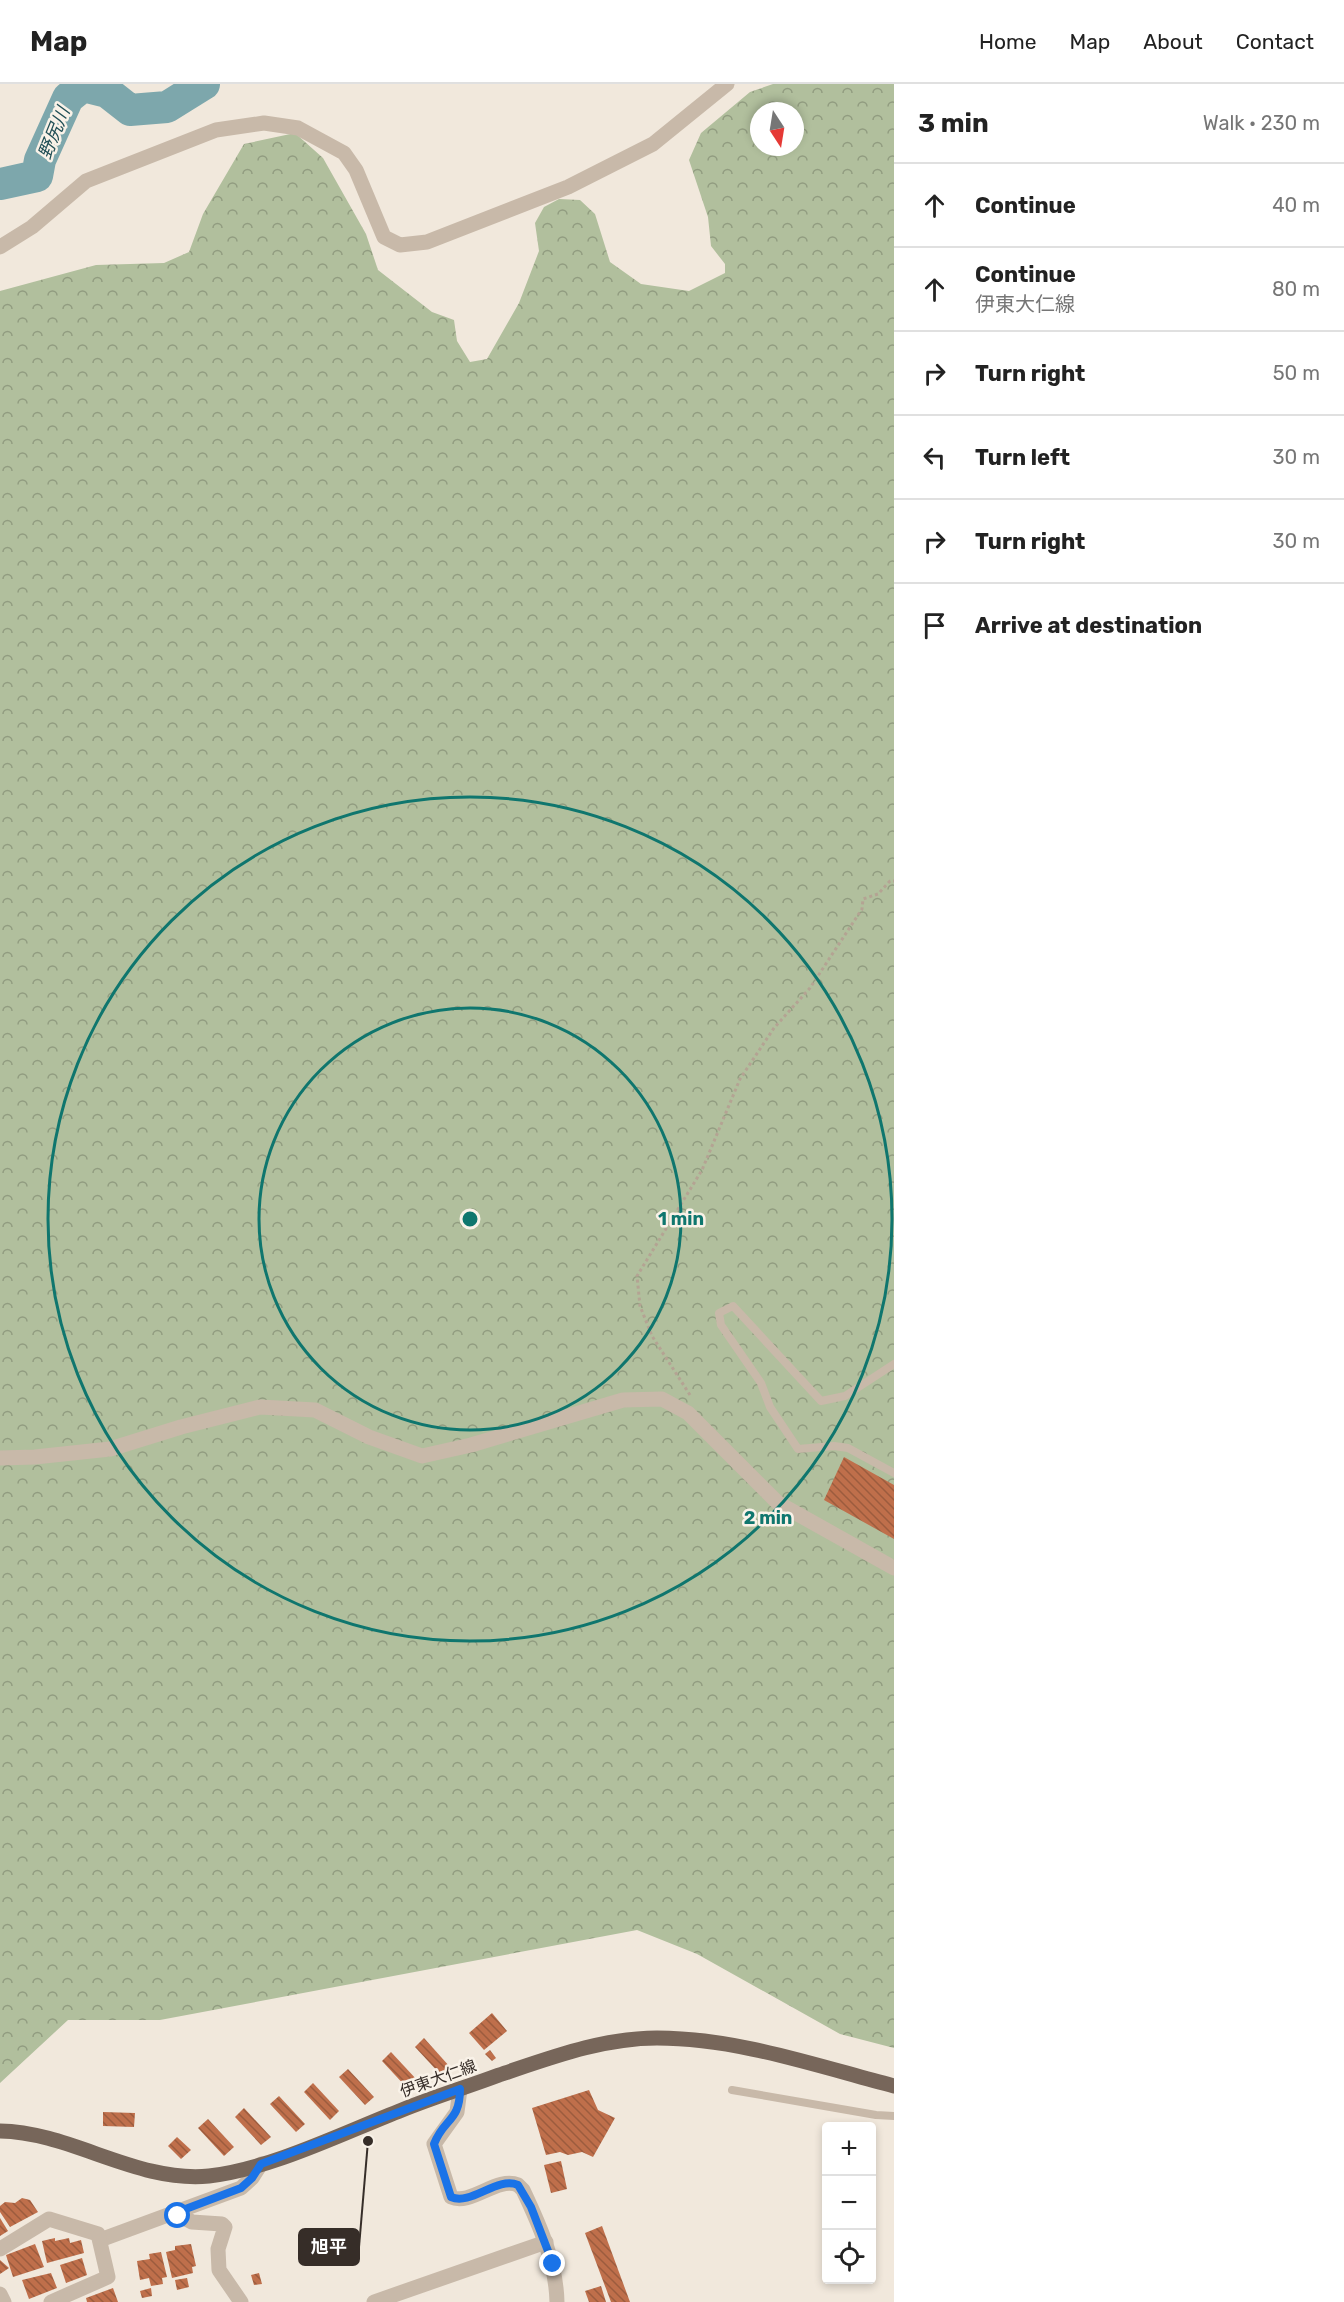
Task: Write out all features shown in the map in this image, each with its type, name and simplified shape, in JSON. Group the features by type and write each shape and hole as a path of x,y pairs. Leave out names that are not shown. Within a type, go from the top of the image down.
{"main road":[{"name":"伊東大仁線","path":"0,2131 29,2134 147,2170 206,2176 261,2164 460,2089 596,2045 656,2038 705,2042 775,2056 894,2086"}],"street":[{"path":"0,247 32,227 86,181 216,130 264,123 298,128 344,153 356,170 384,237 400,245 428,242 568,187 653,144 727,84"},
{"path":"0,1458 35,1457 110,1449 181,1427 260,1407 315,1410 369,1437 422,1455 471,1445 623,1400 662,1399 688,1413 778,1503 894,1568"},
{"path":"460,2089 457,2112 437,2136 434,2144 451,2197 459,2199 506,2183 518,2185 523,2190 546,2242 553,2264 558,2302"},
{"path":"100,2240 241,2188 252,2178 261,2164"},
{"path":"175,2213 192,2222 222,2224 225,2227 218,2249 219,2270 241,2302"},
{"path":"0,2249 49,2219 98,2234 108,2277 51,2302"},
{"path":"374,2302 546,2242"},
{"path":"0,2294 4,2302"}],"lane":[{"path":"894,1364 846,1396 820,1401 733,1306 719,1313 721,1325 761,1383 770,1407 798,1449 834,1446 848,1448 894,1473"},
{"path":"732,2090 876,2115 894,2116"}],"path":[{"path":"688,1413 693,1400 652,1336 640,1306 637,1276 702,1170 740,1079 774,1028 810,988 862,909 863,899 878,894 890,881 894,880"}],"green space":[{"path":"773,84 894,84 894,2048 840,2034 697,1954 637,1930 160,2020 68,2020 0,2083 0,291 96,265 164,263 189,252 203,214 244,144 295,133 323,158 366,234 378,270 432,312 454,320 457,341 470,362 487,359 519,303 539,251 535,223 544,207 559,199 580,200 595,214 610,262 641,284 689,291 725,273 725,264 711,246 708,217 689,160 701,133 750,92"}],"building":[{"path":"844,1457 894,1485 894,1539 824,1500"},
{"path":"492,2013 507,2031 484,2050 469,2033"},
{"path":"424,2038 450,2067 441,2075 415,2047"},
{"path":"490,2050 496,2058 492,2061 485,2054"},
{"path":"391,2052 417,2080 408,2089 382,2061"},
{"path":"348,2069 374,2097 365,2105 339,2077"},
{"path":"313,2083 339,2111 330,2120 304,2092"},
{"path":"589,2090 598,2110 615,2118 593,2157 582,2152 568,2155 560,2152 546,2155 532,2108"},
{"path":"279,2096 305,2124 296,2132 270,2104"},
{"path":"244,2108 271,2137 261,2145 235,2117"},
{"path":"103,2112 135,2113 134,2127 103,2126"},
{"path":"208,2119 234,2147 224,2156 198,2128"},
{"path":"177,2137 191,2150 181,2159 168,2146"},
{"path":"561,2161 567,2189 551,2193 544,2165"},
{"path":"22,2198 30,2200 38,2212 10,2227 0,2212 0,2206 5,2202 15,2203"},
{"path":"0,2218 8,2231 0,2236"},
{"path":"602,2226 630,2302 611,2302 585,2233"},
{"path":"55,2238 55,2241 69,2238 70,2243 81,2240 84,2253 47,2263 42,2241"},
{"path":"35,2244 44,2267 13,2277 6,2255"},
{"path":"191,2244 196,2266 192,2267 193,2273 172,2278 166,2252 175,2250 175,2246"},
{"path":"161,2252 167,2277 162,2278 163,2284 151,2286 149,2278 140,2280 137,2261 150,2259 149,2254"},
{"path":"82,2258 87,2275 66,2283 60,2265"},
{"path":"0,2260 9,2268 0,2274"},
{"path":"51,2273 57,2288 29,2299 22,2280"},
{"path":"259,2273 262,2284 254,2285 251,2275"},
{"path":"187,2278 189,2287 177,2290 175,2280"},
{"path":"601,2286 606,2302 589,2302 585,2291"},
{"path":"113,2288 118,2302 87,2302 86,2298"},
{"path":"151,2288 152,2296 142,2298 140,2291"}],"waterway":[{"name":"野尻川","path":"0,184 37,176 40,160 68,98 83,86 107,92 130,110 167,107 204,84"}],"place":[{"name":"旭平","path":"368,2141"}],"route":[{"path":"178,2216 175,2213 246,2185 261,2164 460,2089 460,2104 457,2112 437,2136 434,2144 451,2197 459,2199 506,2183 512,2182 518,2185 531,2207 553,2264"}]}
